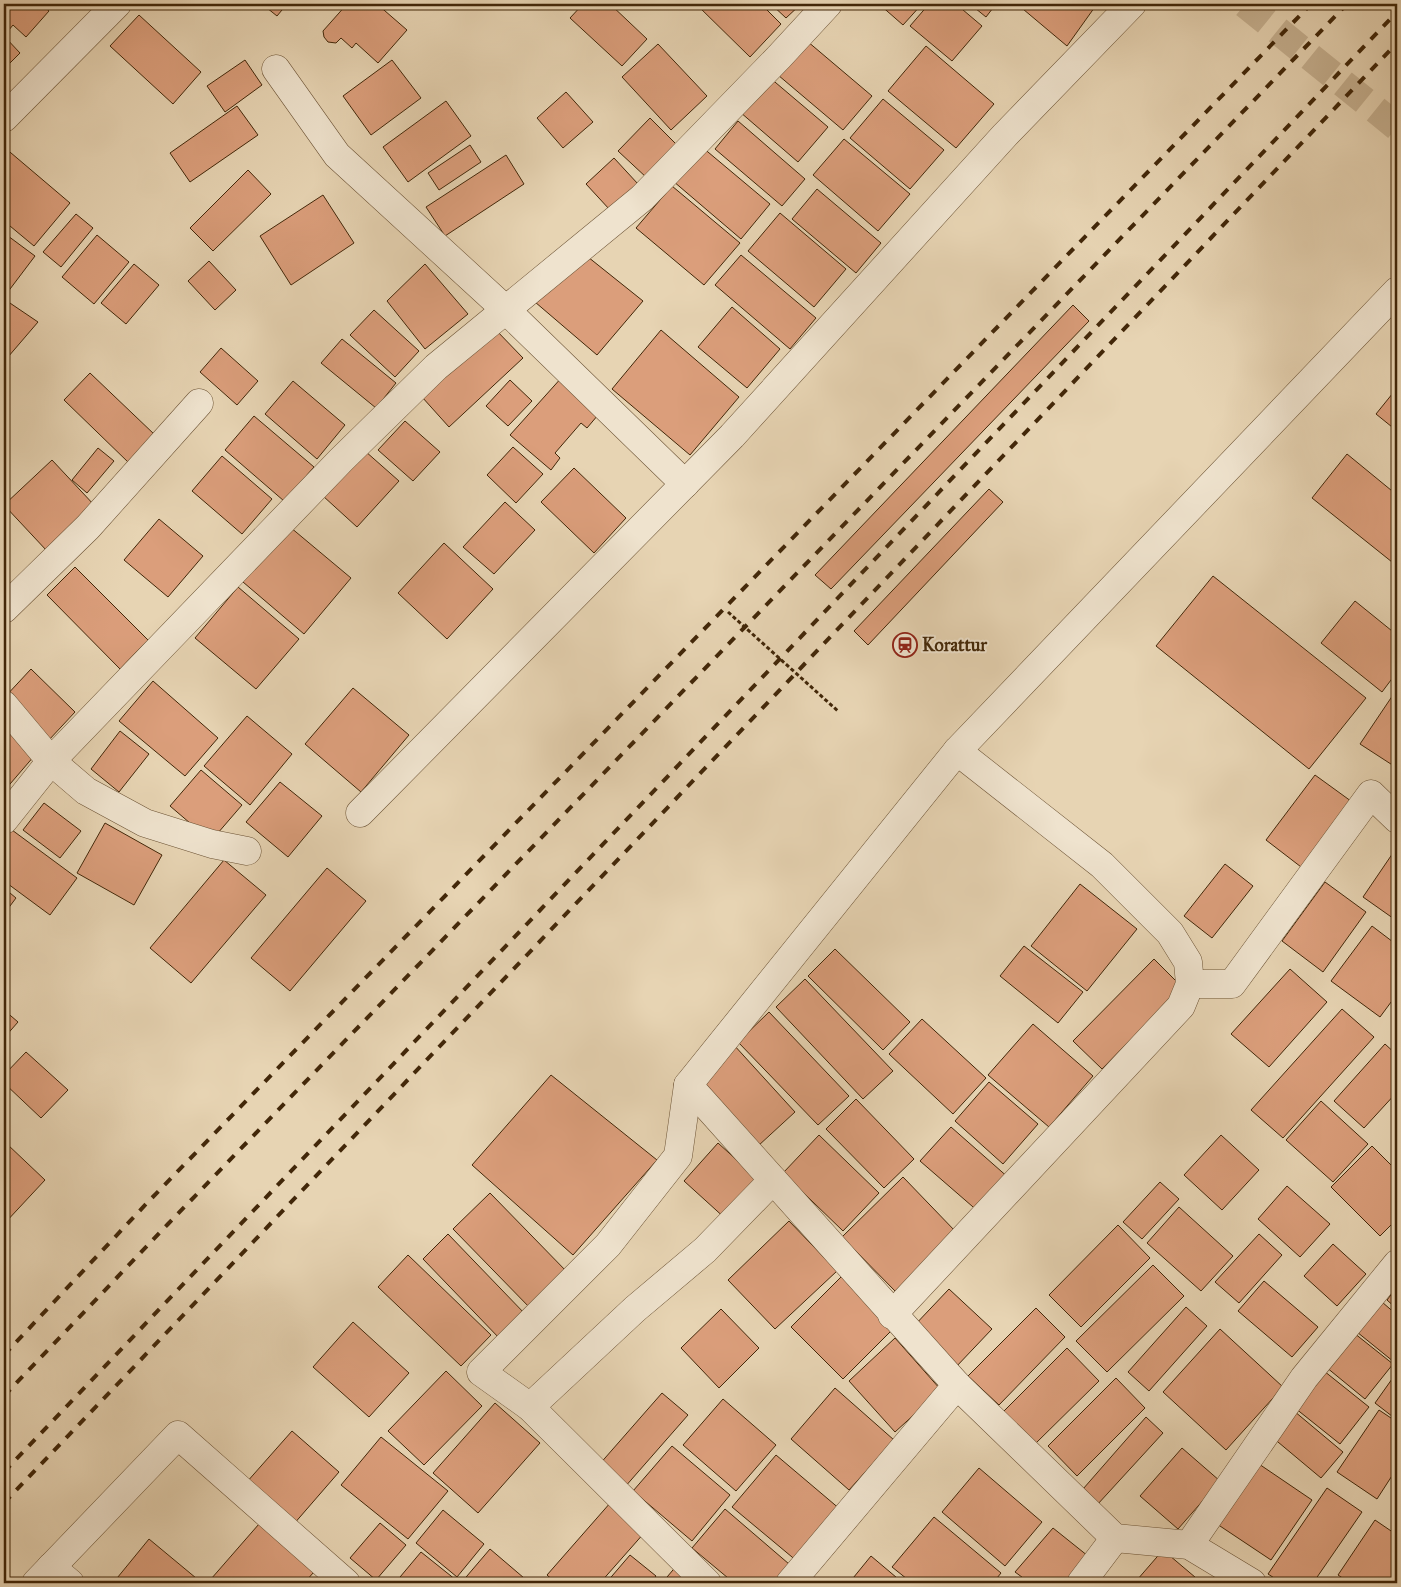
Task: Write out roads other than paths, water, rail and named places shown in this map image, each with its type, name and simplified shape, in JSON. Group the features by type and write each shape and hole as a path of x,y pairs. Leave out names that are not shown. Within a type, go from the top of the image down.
{"street":[{"path":"4,118 117,4"},
{"path":"4,820 51,761 340,460 436,367 642,198 780,57 828,4"},
{"path":"360,813 732,436 1005,135 1132,4"},
{"path":"276,69 337,155 506,310 685,484"},
{"path":"707,1583 530,1407 481,1372 608,1245 678,1156 688,1085 957,751 1397,291"},
{"path":"4,609 88,527 199,403"},
{"path":"4,705 51,761 86,791 145,823 212,844 247,851"},
{"path":"892,1315 1181,1006 1190,984 1188,962 1170,933 1102,865 957,751"},
{"path":"1190,984 1232,984 1371,794 1397,819"},
{"path":"688,1085 957,1386 1115,1538 1189,1545 1252,1583"},
{"path":"530,1407 635,1309 705,1250 773,1180"},
{"path":"1189,1545 1304,1378 1397,1264"},
{"path":"790,1583 957,1386"},
{"path":"52,1578 178,1435 346,1583"},
{"path":"1081,1583 1115,1538"}],"tunnel":[{"path":"1245,4 1397,127"}],"railway":[{"path":"4,1355 147,1203 1311,4"},
{"path":"4,1396 1347,4"},
{"path":"4,1472 1397,12"},
{"path":"4,1503 1397,43"}],"place":[{"name":"Korattur","path":"905,645"}]}
